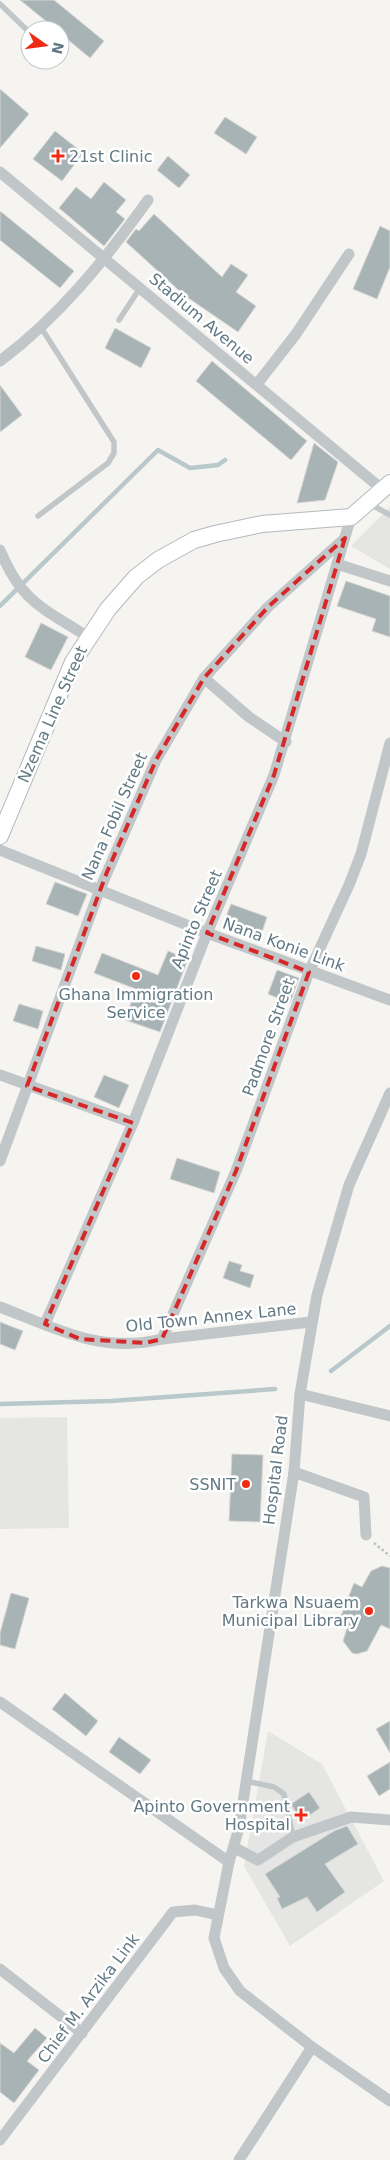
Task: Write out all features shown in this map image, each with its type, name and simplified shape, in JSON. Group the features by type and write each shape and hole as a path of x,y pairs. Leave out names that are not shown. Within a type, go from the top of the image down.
{"street":[{"name":"Stadium Avenue","path":"0,172 257,384 386,486"},
{"path":"0,361 42,328 73,296 148,200"},
{"path":"257,384 296,334 349,254"},
{"path":"351,517 386,486"},
{"name":"Apinto Street","path":"45,1324 133,1123 206,933 274,775 286,742 351,517"},
{"name":"Nzema Line Street","path":"0,836 73,662 108,609 136,577 158,560 194,540 262,524 351,517"},
{"name":"Nana Fobil Street","path":"0,1161 100,889 156,760 204,678 268,607 345,538"},
{"path":"0,550 10,573 22,592 33,602 88,637"},
{"path":"337,564 390,581"},
{"path":"204,678 249,717 286,742"},
{"name":"Padmore Street","path":"162,1339 236,1171 309,972 361,854 386,778 390,743"},
{"name":"Nana Konie Link","path":"0,850 206,933 390,1000"},
{"path":"0,1075 133,1123"},
{"name":"Hospital Road","path":"390,1093 349,1185 311,1322 300,1394 294,1472 246,1781 234,1848 229,1862 214,1938 224,1968 240,1991 312,2046 390,2101"},
{"name":"Old Town Annex Lane","path":"0,1307 80,1339 102,1342 144,1343 162,1339 311,1322"},
{"path":"300,1394 390,1416"},
{"path":"294,1472 364,1497 366,1535"},
{"path":"0,1702 229,1862"},
{"path":"234,1848 258,1860 293,1837 351,1817 390,1820"},
{"name":"Chief M. Arzika Link","path":"0,2140 173,1912 194,1910 218,1915"},
{"path":"0,1969 82,2033"},
{"path":"239,2160 312,2046"}],"lane":[{"path":"0,4 20,23"},
{"path":"119,320 140,288"},
{"path":"38,516 108,463 114,453 114,442 42,328"},
{"path":"368,502 390,515"},
{"path":"246,1781 274,1788 284,1794 293,1837"}],"path":[{"path":"366,1535 390,1556"}],"highlighted area":[{"path":"345,538 274,775 207,933 309,972 236,1171 162,1339 145,1343 80,1339 45,1324 133,1123 27,1086 107,872 156,760 204,678 268,607"}],"shaded area":[{"path":"390,507 390,569 351,546"},
{"path":"67,1417 69,1528 0,1529 0,1418"},
{"name":"Apinto Government Hospital","path":"268,1731 322,1764 384,1881 290,1946 244,1866"}],"building":[{"path":"20,0 54,0 104,41 90,58 70,41 70,20 45,20"},
{"path":"0,89 29,114 0,148"},
{"path":"225,117 257,137 246,154 214,133"},
{"name":"21st Clinic","path":"55,131 83,153 62,181 33,159"},
{"path":"168,156 190,175 179,188 157,170"},
{"path":"104,182 126,200 116,212 125,219 104,246 59,208 76,187 91,199"},
{"path":"0,211 74,271 60,288 0,240"},
{"path":"154,214 222,277 231,264 248,275 236,292 256,306 238,332 184,295 126,242 136,229 139,231"},
{"path":"380,226 390,231 390,267 377,299 353,289"},
{"path":"115,328 151,348 141,368 105,348"},
{"path":"212,361 307,441 291,460 196,381"},
{"path":"0,385 22,415 0,432"},
{"path":"314,443 338,462 325,500 297,503"},
{"path":"346,581 390,596 390,637 372,631 376,619 337,606"},
{"path":"41,623 68,637 51,670 25,657"},
{"path":"55,882 87,894 78,916 46,904"},
{"path":"231,904 267,917 260,938 223,924"},
{"path":"36,946 65,954 61,970 32,961"},
{"path":"168,951 188,959 160,1032 125,1020 136,989 94,973 102,953 158,975"},
{"path":"277,970 299,978 290,1003 268,994"},
{"path":"19,1004 43,1011 38,1029 13,1021"},
{"path":"104,1075 129,1085 119,1108 94,1097"},
{"path":"177,1158 220,1172 214,1193 170,1179"},
{"path":"229,1261 242,1265 240,1271 254,1275 250,1288 223,1278"},
{"path":"0,1322 23,1331 15,1350 0,1344"},
{"name":"SSNIT","path":"232,1454 263,1455 260,1522 229,1521"},
{"path":"382,1566 390,1568 390,1629 381,1625 367,1651 357,1654 352,1653 343,1641 350,1619 341,1616 354,1583 362,1587 371,1571"},
{"path":"11,1593 29,1598 15,1649 0,1645 0,1633"},
{"path":"65,1693 98,1721 86,1736 52,1709"},
{"path":"390,1721 390,1753 376,1729"},
{"path":"119,1737 151,1760 140,1774 109,1752"},
{"path":"390,1762 390,1789 379,1796 367,1776"},
{"path":"309,1792 320,1808 301,1821 291,1804"},
{"path":"347,1826 358,1844 325,1864 345,1892 317,1912 307,1897 282,1909 277,1898 280,1897 265,1874 334,1831"},
{"path":"35,2028 47,2038 27,2061 39,2070 14,2103 0,2092 0,2043 14,2053"}],"waterway":[{"path":"0,606 158,450 190,468 218,465 225,460"},
{"path":"331,1371 390,1326"},
{"path":"0,1404 111,1401 275,1389"}],"place":[{"name":"21st Clinic","path":"58,156"},
{"name":"Ghana Immigration Service","path":"136,976"},
{"name":"SSNIT","path":"246,1484"},
{"name":"Tarkwa Nsuaem Municipal Library","path":"369,1611"},
{"name":"Apinto Government Hospital","path":"301,1815"}]}
